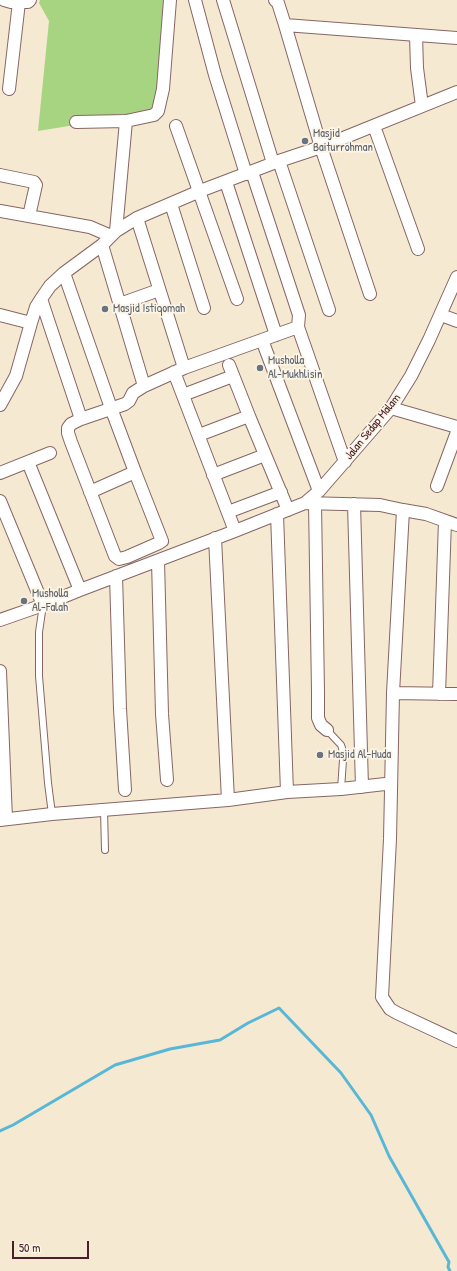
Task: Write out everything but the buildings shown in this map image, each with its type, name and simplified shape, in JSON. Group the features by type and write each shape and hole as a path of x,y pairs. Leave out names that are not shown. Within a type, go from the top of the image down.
{"street":[{"path":"4,0 24,1 9,89"},
{"path":"76,122 126,121 154,115 158,112 160,106 170,0"},
{"path":"195,0 215,75 298,315 298,327 345,462"},
{"path":"223,0 276,162 329,310"},
{"path":"276,0 285,25 321,147 370,294"},
{"path":"285,25 457,38"},
{"path":"416,35 417,68 422,106"},
{"path":"0,405 16,376 36,307 41,299 50,286 64,273 102,245 113,233 137,218 200,191 276,162 321,147 457,92"},
{"path":"113,233 126,121"},
{"path":"176,126 237,299"},
{"path":"374,126 418,249"},
{"path":"0,175 34,182 36,185 29,216"},
{"path":"226,182 276,335"},
{"path":"172,204 204,308"},
{"path":"0,211 90,227 113,233"},
{"path":"137,218 159,290 179,370 183,395 235,531"},
{"path":"102,245 144,386"},
{"path":"64,273 111,408 162,538 160,543 118,559 115,556 68,433 68,428 71,424 81,419 111,408 125,404 133,393 144,386 179,370 298,327"},
{"name":"Jalan Sedap Malam","path":"310,503 391,408 411,376 441,315 457,277"},
{"path":"120,304 159,290"},
{"path":"41,299 81,419"},
{"path":"0,315 31,323"},
{"path":"441,315 457,321"},
{"path":"262,340 319,491"},
{"path":"183,395 231,370 281,492 287,792"},
{"path":"391,408 457,427"},
{"path":"198,435 249,416"},
{"path":"437,486 457,432"},
{"path":"0,473 50,453"},
{"path":"213,475 265,455"},
{"path":"28,462 80,590"},
{"path":"90,492 135,472"},
{"path":"228,512 281,492"},
{"path":"0,501 43,606"},
{"path":"310,503 318,718 321,726 327,730"},
{"path":"0,620 43,606 116,576 282,512 310,503 380,505 426,514 457,525"},
{"path":"354,504 362,787"},
{"path":"403,510 393,693 390,839 382,997 393,1011 457,1041"},
{"path":"439,694 446,521"},
{"path":"215,538 228,800"},
{"path":"142,550 153,562 167,780"},
{"path":"116,576 120,708 125,790"},
{"path":"0,672 3,819 228,800 287,792 341,789 385,784 390,785"},
{"path":"393,693 457,694"}],"lane":[{"path":"43,606 39,632 39,676 52,814"},
{"path":"327,730 342,748 343,760 341,789"},
{"path":"104,810 105,850"}],"green space":[{"path":"40,0 163,0 161,111 38,131 49,21 39,3"}],"waterway":[{"path":"0,1131 13,1125 115,1065 170,1049 220,1040 248,1023 279,1008 341,1073 371,1115 389,1156 449,1262 448,1267 450,1271"}],"place":[{"name":"Masjid Baiturrohman","path":"305,141"},
{"name":"Masjid Istiqomah","path":"105,309"},
{"name":"Musholla Al-Mukhlisin","path":"260,368"},
{"name":"Musholla Al-Falah","path":"24,601"},
{"name":"Masjid Al-Huda","path":"320,755"}]}
